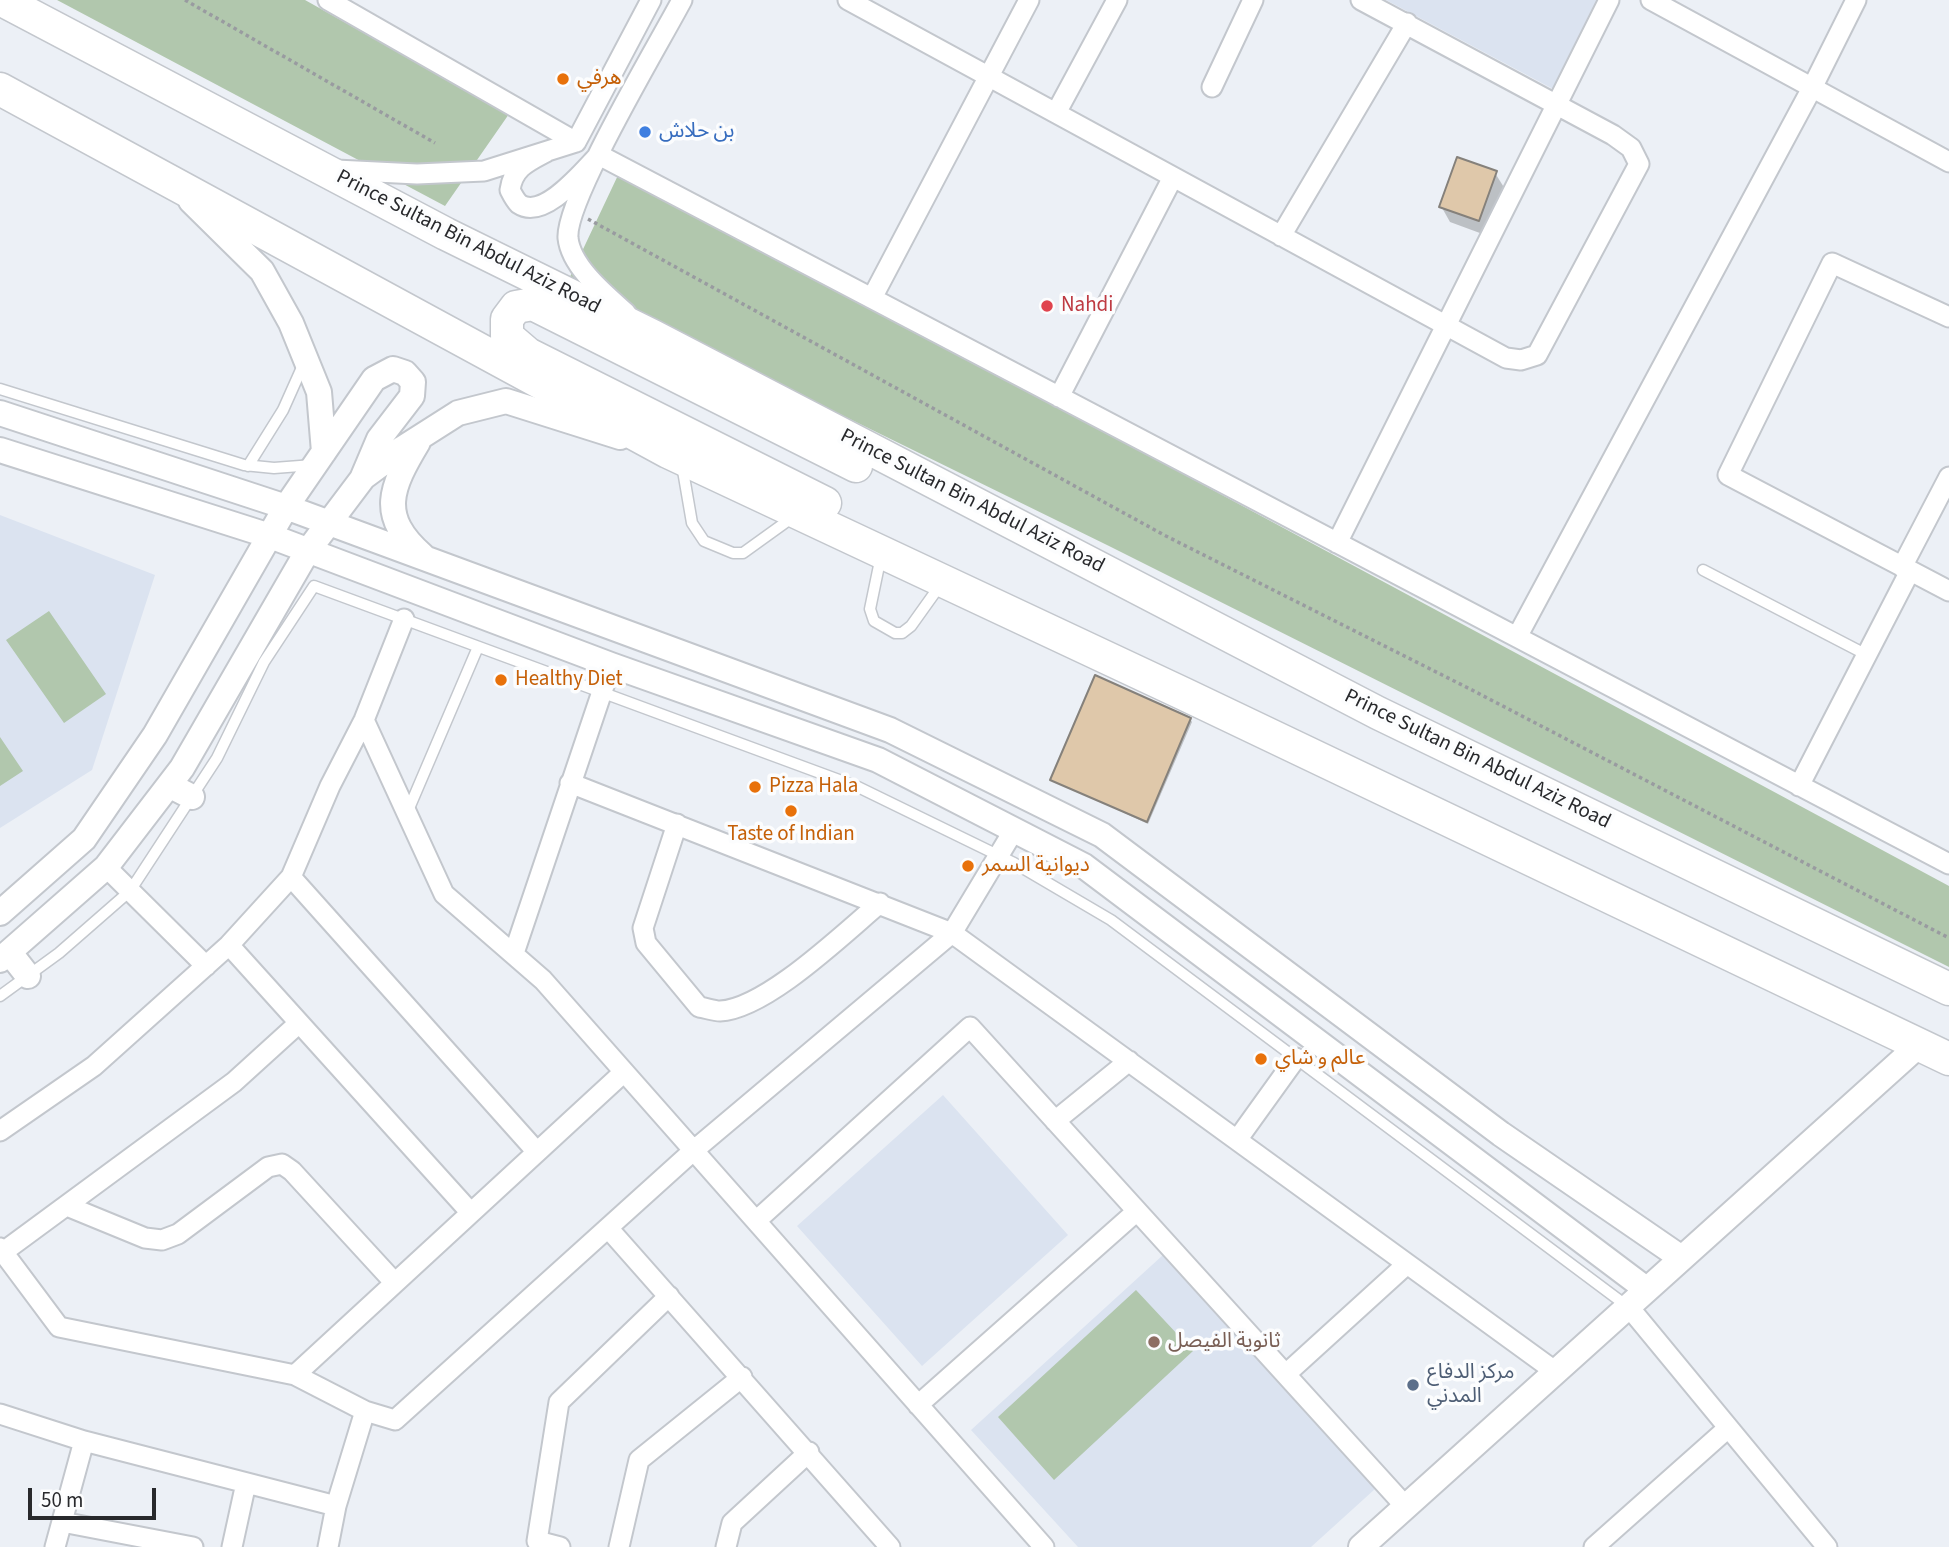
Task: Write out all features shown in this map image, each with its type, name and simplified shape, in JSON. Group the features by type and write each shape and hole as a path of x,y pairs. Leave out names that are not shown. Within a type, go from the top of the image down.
{"highway":[{"name":"Prince Sultan Bin Abdul Aziz Road","path":"2,0 323,169 1378,713 1949,989"},
{"path":"0,89 674,455 1949,1059"},
{"path":"1015,615 852,516 528,354 507,336 507,319 516,307 533,304 896,485 1068,551"}],"street":[{"path":"328,0 576,142"},
{"path":"323,169 417,174 484,171 576,142 651,0"},
{"path":"653,337 586,278 568,238 574,211 599,155 682,0"},
{"path":"848,0 1506,358 1521,360 1537,355 1639,164 1631,148 1556,104 1361,0"},
{"path":"872,298 1029,0"},
{"path":"1056,113 1117,0"},
{"path":"1212,87 1253,0"},
{"path":"1337,543 1609,0"},
{"path":"1651,0 1949,162"},
{"path":"1517,637 1812,88 1856,0"},
{"path":"1281,236 1407,23"},
{"path":"546,152 522,165 512,175 510,190 519,204 533,208 553,200 599,155"},
{"path":"599,155 1949,864"},
{"path":"1059,397 1173,177"},
{"path":"171,180 262,271 291,323 319,392 321,458"},
{"path":"1949,317 1832,263 1728,475 1949,591"},
{"path":"0,913 85,839 155,735 286,507 374,379 393,369 405,373 413,382 412,396 379,439 362,479 307,552 182,768 106,867 5,956 28,976"},
{"path":"362,479 458,413 506,401 674,455"},
{"path":"0,413 286,507 890,730 1102,835 1501,1133 1681,1257"},
{"path":"421,436 394,482 394,515 404,540 429,561"},
{"path":"0,450 270,536 611,666 878,760 1084,866 1637,1297 1728,1428 1822,1546"},
{"path":"1800,786 1867,655 1949,477"},
{"path":"0,1131 94,1066 229,945 291,877 330,786 364,720 404,619"},
{"path":"514,953 611,666"},
{"path":"364,720 444,894 542,980 1044,1547"},
{"path":"570,783 952,933 1556,1372"},
{"path":"169,785 192,797"},
{"path":"677,824 643,928 646,943 699,1007 721,1011 761,996 804,966 880,903"},
{"path":"299,1023 234,1082 67,1206 2,1250 59,1327 295,1375 365,1410 396,1420 693,1151 952,933 1014,830"},
{"path":"106,867 206,966"},
{"path":"291,877 537,1152"},
{"path":"229,945 471,1213"},
{"path":"756,1221 970,1027 1406,1507"},
{"path":"1361,1547 1919,1045"},
{"path":"1237,1140 1296,1058"},
{"path":"1055,1121 1129,1061"},
{"path":"295,1375 624,1072"},
{"path":"67,1206 145,1238 162,1240 178,1234 268,1167 282,1164 292,1171 394,1282"},
{"path":"918,1405 1137,1211"},
{"path":"608,1228 809,1452 890,1547"},
{"path":"1286,1374 1408,1264"},
{"path":"560,1547 537,1541 559,1402 669,1296"},
{"path":"619,1547 639,1460 742,1377"},
{"path":"328,1547 336,1506 365,1410"},
{"path":"0,1413 84,1441 336,1506"},
{"path":"1594,1547 1728,1428"},
{"path":"55,1547 84,1441"},
{"path":"726,1547 732,1523 809,1452"},
{"path":"232,1547 246,1483"},
{"path":"62,1522 193,1547"}],"lane":[{"path":"248,466 283,410 306,360"},
{"path":"0,389 248,466 274,468 321,458"},
{"path":"674,455 692,523 704,541 733,553 743,553 798,513"},
{"path":"881,552 870,609 874,621 895,633 902,633 911,626 943,581"},
{"path":"1703,570 1867,655"},
{"path":"0,996 59,953 130,891 217,758 264,662 314,586 858,787 1000,856 1111,920 1296,1058 1637,1297"},
{"path":"407,814 478,647"}],"path":[{"path":"185,0 435,143"},
{"path":"574,211 1164,535 1470,689 1949,938"}],"shaded area":[{"path":"1386,0 1605,0 1557,91"},
{"path":"0,515 155,575 92,770 0,828"},
{"path":"943,1095 1068,1235 922,1366 797,1226"},
{"name":"ثانوية الفيصل","path":"1163,1255 1375,1489 1311,1547 1078,1547 971,1430"}],"green space":[{"path":"57,0 305,0 509,114 445,206"},
{"path":"620,171 1949,886 1949,967 1109,546 568,281"},
{"path":"49,611 106,694 64,723 6,640"},
{"path":"0,737 23,771 0,786"},
{"path":"1136,1290 1193,1351 1054,1480 998,1417"}],"building":[{"path":"1457,157 1497,171 1479,221 1439,207"},
{"path":"1095,675 1191,718 1147,822 1050,780"}],"place":[{"name":"هرفي","path":"563,79"},
{"name":"بن حلاش","path":"645,132"},
{"name":"Nahdi","path":"1047,306"},
{"name":"Healthy Diet","path":"501,680"},
{"name":"Pizza Hala","path":"755,787"},
{"name":"Taste of Indian","path":"791,811"},
{"name":"ديوانية السمر","path":"968,866"},
{"name":"عالم و شاي","path":"1261,1059"},
{"name":"ثانوية الفيصل","path":"1154,1342"},
{"name":"مركز الدفاع المدني","path":"1413,1385"}]}
